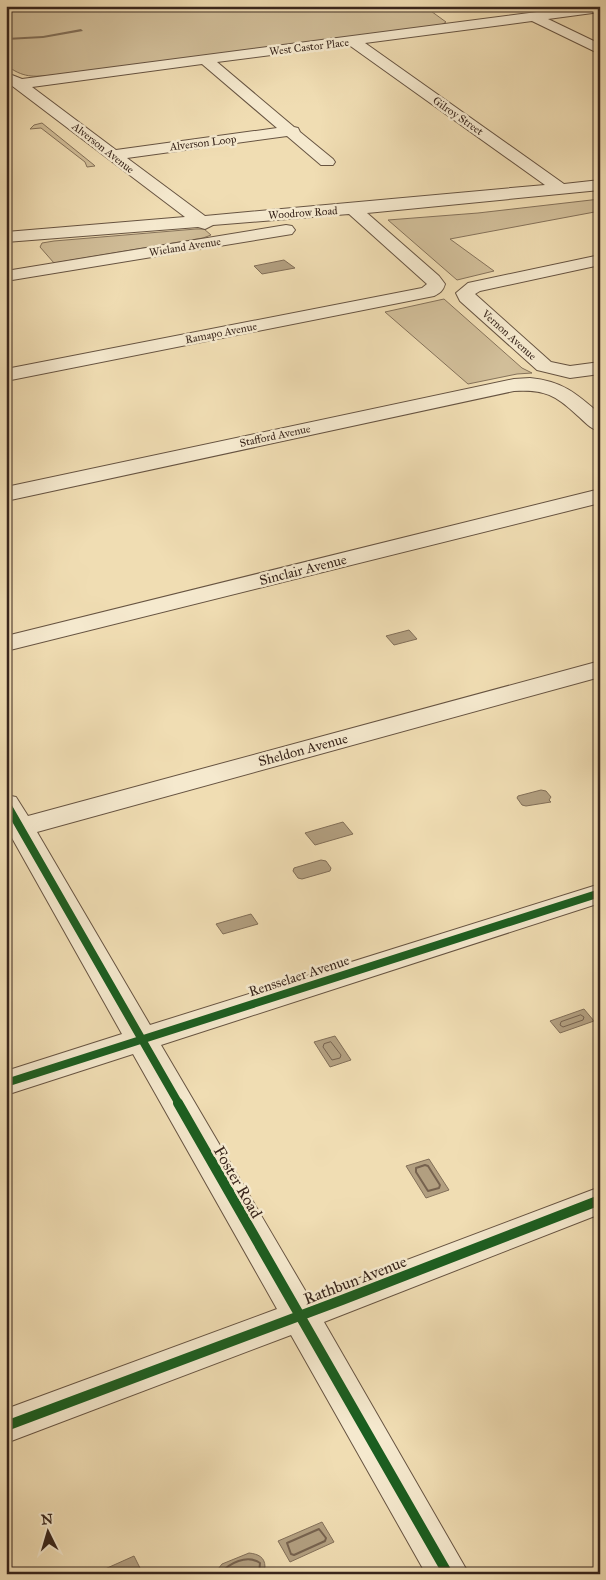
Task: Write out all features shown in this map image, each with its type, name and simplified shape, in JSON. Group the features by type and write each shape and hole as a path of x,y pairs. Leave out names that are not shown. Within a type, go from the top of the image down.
{"street":[{"name":"West Castor Place","path":"12,79 206,60 600,8"},
{"path":"534,17 600,50"},
{"name":"Gilroy Street","path":"353,41 562,190"},
{"path":"206,60 293,131 327,162"},
{"name":"Alverson Avenue","path":"12,79 199,220 214,229 226,240"},
{"name":"Alverson Loop","path":"112,155 293,131"},
{"name":"Woodrow Road","path":"6,237 199,220 358,214 600,185"},
{"name":"Wieland Avenue","path":"6,276 226,240 358,214"},
{"name":"Ramapo Avenue","path":"6,375 418,294 434,288 436,284 433,280 358,214"},
{"name":"Vernon Avenue","path":"600,260 474,287 465,291 467,297 546,367 562,391 600,425"},
{"name":"Stafford Avenue","path":"6,494 600,368"},
{"name":"Sinclair Avenue","path":"6,644 600,496"},
{"name":"Sheldon Avenue","path":"11,820 600,669"},
{"name":"Foster Road","path":"11,820 141,1041 448,1574"},
{"name":"Rensselaer Avenue","path":"6,1083 600,893"},
{"name":"Rathbun Avenue","path":"6,1426 600,1200"}],"shaded area":[{"path":"6,6 424,6 446,22 435,29 34,76 23,74 6,65"},
{"path":"42,123 95,166 87,167 85,162 41,128 30,129 34,125"},
{"path":"600,199 600,211 450,239 494,271 457,280 388,220 478,213"},
{"path":"204,229 211,235 203,238 54,263 40,247 42,243 54,241"},
{"path":"444,299 522,368 532,373 517,374 468,384 385,312"}],"water":[{"path":"284,260 295,268 262,274 254,266"},
{"path":"409,630 417,639 394,645 386,636"},
{"path":"541,790 546,791 551,797 549,800 551,802 526,806 522,805 517,798 518,796"},
{"path":"343,822 353,834 315,845 305,833"},
{"path":"321,860 326,861 331,868 330,871 302,879 298,878 293,871 294,868"},
{"path":"251,914 258,924 223,934 216,924"},
{"path":"584,1009 594,1021 560,1033 550,1021"},
{"path":"335,1036 351,1060 330,1067 314,1042"},
{"path":"429,1159 449,1190 426,1198 406,1166"},
{"path":"322,1522 334,1542 290,1562 278,1541"},
{"path":"249,1553 258,1555 264,1561 265,1567 262,1574 214,1574 222,1564"},
{"path":"134,1556 143,1574 96,1573"}],"waterway":[{"path":"6,39 43,37 81,30"}],"cycle path":[{"path":"6,803 448,1574"},
{"path":"6,1083 600,893"},
{"path":"6,1426 342,1300 600,1200"}]}
